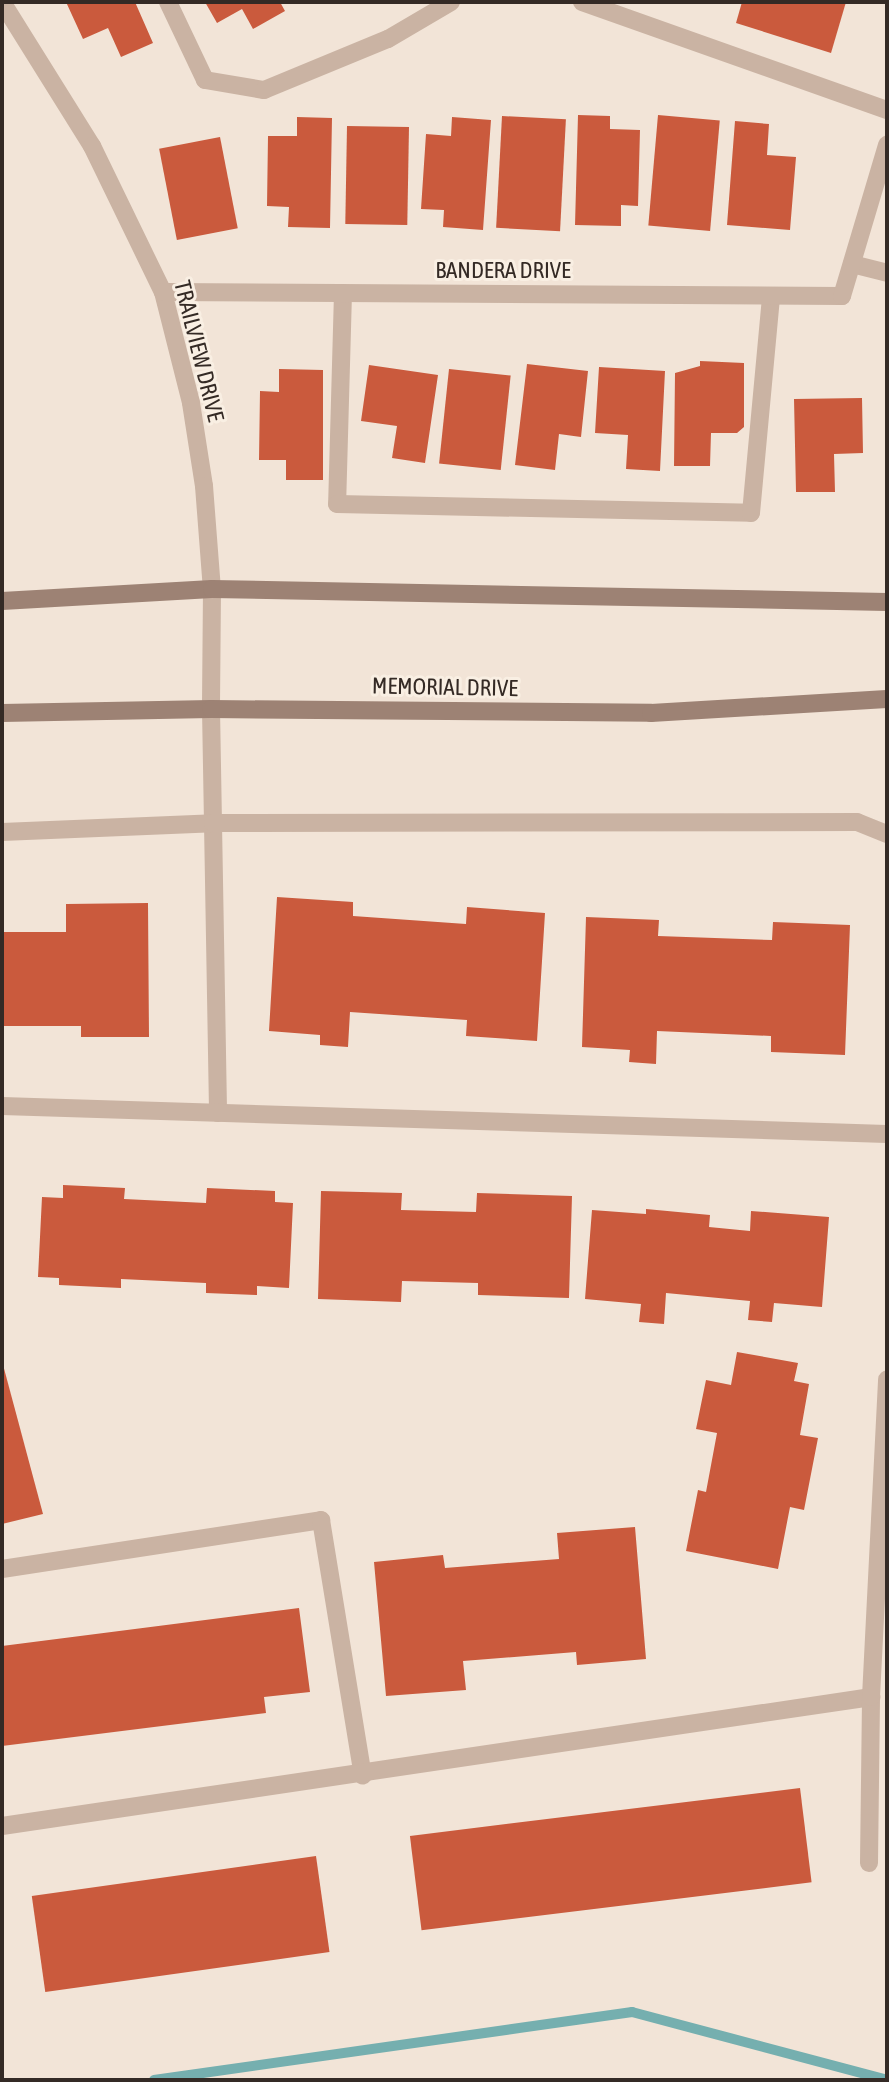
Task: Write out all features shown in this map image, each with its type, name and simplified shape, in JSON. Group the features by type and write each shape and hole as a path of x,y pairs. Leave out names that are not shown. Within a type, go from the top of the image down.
{"main road":[{"path":"2,601 212,589 887,602"},
{"name":"MEMORIAL DRIVE","path":"2,713 211,709 651,713 887,699"}],"street":[{"name":"TRAILVIEW DRIVE","path":"2,2 92,146 163,292 191,403 212,589 211,709 218,1113"},
{"path":"168,2 205,80 264,90 388,38 451,2"},
{"path":"582,2 887,110"},
{"path":"887,145 852,264 887,273"},
{"name":"BANDERA DRIVE","path":"163,292 842,296 852,264"},
{"path":"343,293 337,504 751,513 771,296"},
{"path":"2,832 213,823 857,822 887,834"},
{"path":"2,1106 887,1134"},
{"path":"869,1863 871,1697 884,1514 887,1379"},
{"path":"2,1569 321,1520 363,1776"},
{"path":"2,1826 363,1776 871,1697"}],"building":[{"path":"66,2 135,2 153,43 121,57 108,28 83,39"},
{"path":"205,2 280,2 285,11 253,29 242,9 217,23"},
{"path":"742,2 846,2 831,53 736,23"},
{"path":"578,115 610,116 610,129 640,130 638,206 621,205 621,226 575,225"},
{"path":"658,115 720,120 710,231 648,226"},
{"path":"502,116 566,119 560,231 496,228"},
{"path":"297,117 332,118 330,228 288,227 289,207 267,206 268,136 297,136"},
{"path":"452,117 491,120 483,230 443,227 444,210 421,209 426,134 451,136"},
{"path":"735,121 769,124 767,155 796,157 790,230 727,225"},
{"path":"347,126 409,127 407,225 345,224"},
{"path":"220,137 238,228 177,240 159,149"},
{"path":"700,361 744,363 744,427 737,433 711,433 710,466 674,466 675,373 700,366"},
{"path":"527,364 588,371 581,437 559,434 555,470 515,465"},
{"path":"369,365 438,375 425,463 392,458 397,426 361,421"},
{"path":"599,367 665,371 660,471 626,469 628,435 595,433"},
{"path":"279,369 323,370 323,480 286,480 286,460 259,460 260,391 279,392"},
{"path":"449,369 511,375 501,470 439,463"},
{"path":"862,398 863,453 834,454 835,492 796,492 794,399"},
{"path":"277,897 353,902 353,916 466,924 467,907 545,913 537,1041 466,1036 467,1020 350,1012 348,1047 320,1045 320,1035 269,1031"},
{"path":"148,903 149,1037 81,1037 81,1026 2,1026 2,932 66,932 66,904"},
{"path":"586,917 659,920 658,936 772,940 773,922 850,925 845,1055 771,1052 771,1036 657,1031 656,1064 629,1062 630,1050 582,1047"},
{"path":"63,1185 125,1188 124,1199 206,1203 207,1188 275,1191 275,1202 293,1203 289,1288 257,1286 257,1295 206,1293 206,1283 121,1279 121,1288 59,1285 59,1278 38,1277 42,1197 63,1198"},
{"path":"321,1191 402,1193 401,1210 476,1212 477,1193 572,1196 569,1298 478,1295 478,1283 402,1281 401,1302 318,1299"},
{"path":"646,1209 710,1215 709,1227 750,1231 751,1211 829,1217 822,1307 774,1303 772,1322 748,1320 750,1301 666,1293 664,1324 639,1322 641,1304 585,1299 592,1210 646,1214"},
{"path":"737,1352 798,1363 794,1381 809,1384 800,1435 818,1438 804,1510 790,1507 778,1569 686,1551 698,1490 706,1492 717,1433 696,1429 706,1380 731,1385"},
{"path":"2,1361 43,1514 2,1524"},
{"path":"635,1527 646,1659 577,1665 576,1652 463,1661 466,1690 386,1696 374,1562 443,1555 445,1568 559,1559 557,1533"},
{"path":"299,1608 310,1692 264,1697 266,1713 2,1746 2,1646"},
{"path":"800,1788 812,1882 422,1930 410,1836"},
{"path":"316,1856 329,1952 45,1992 32,1896"}],"waterway":[{"path":"154,2080 632,2012 887,2080"}]}
